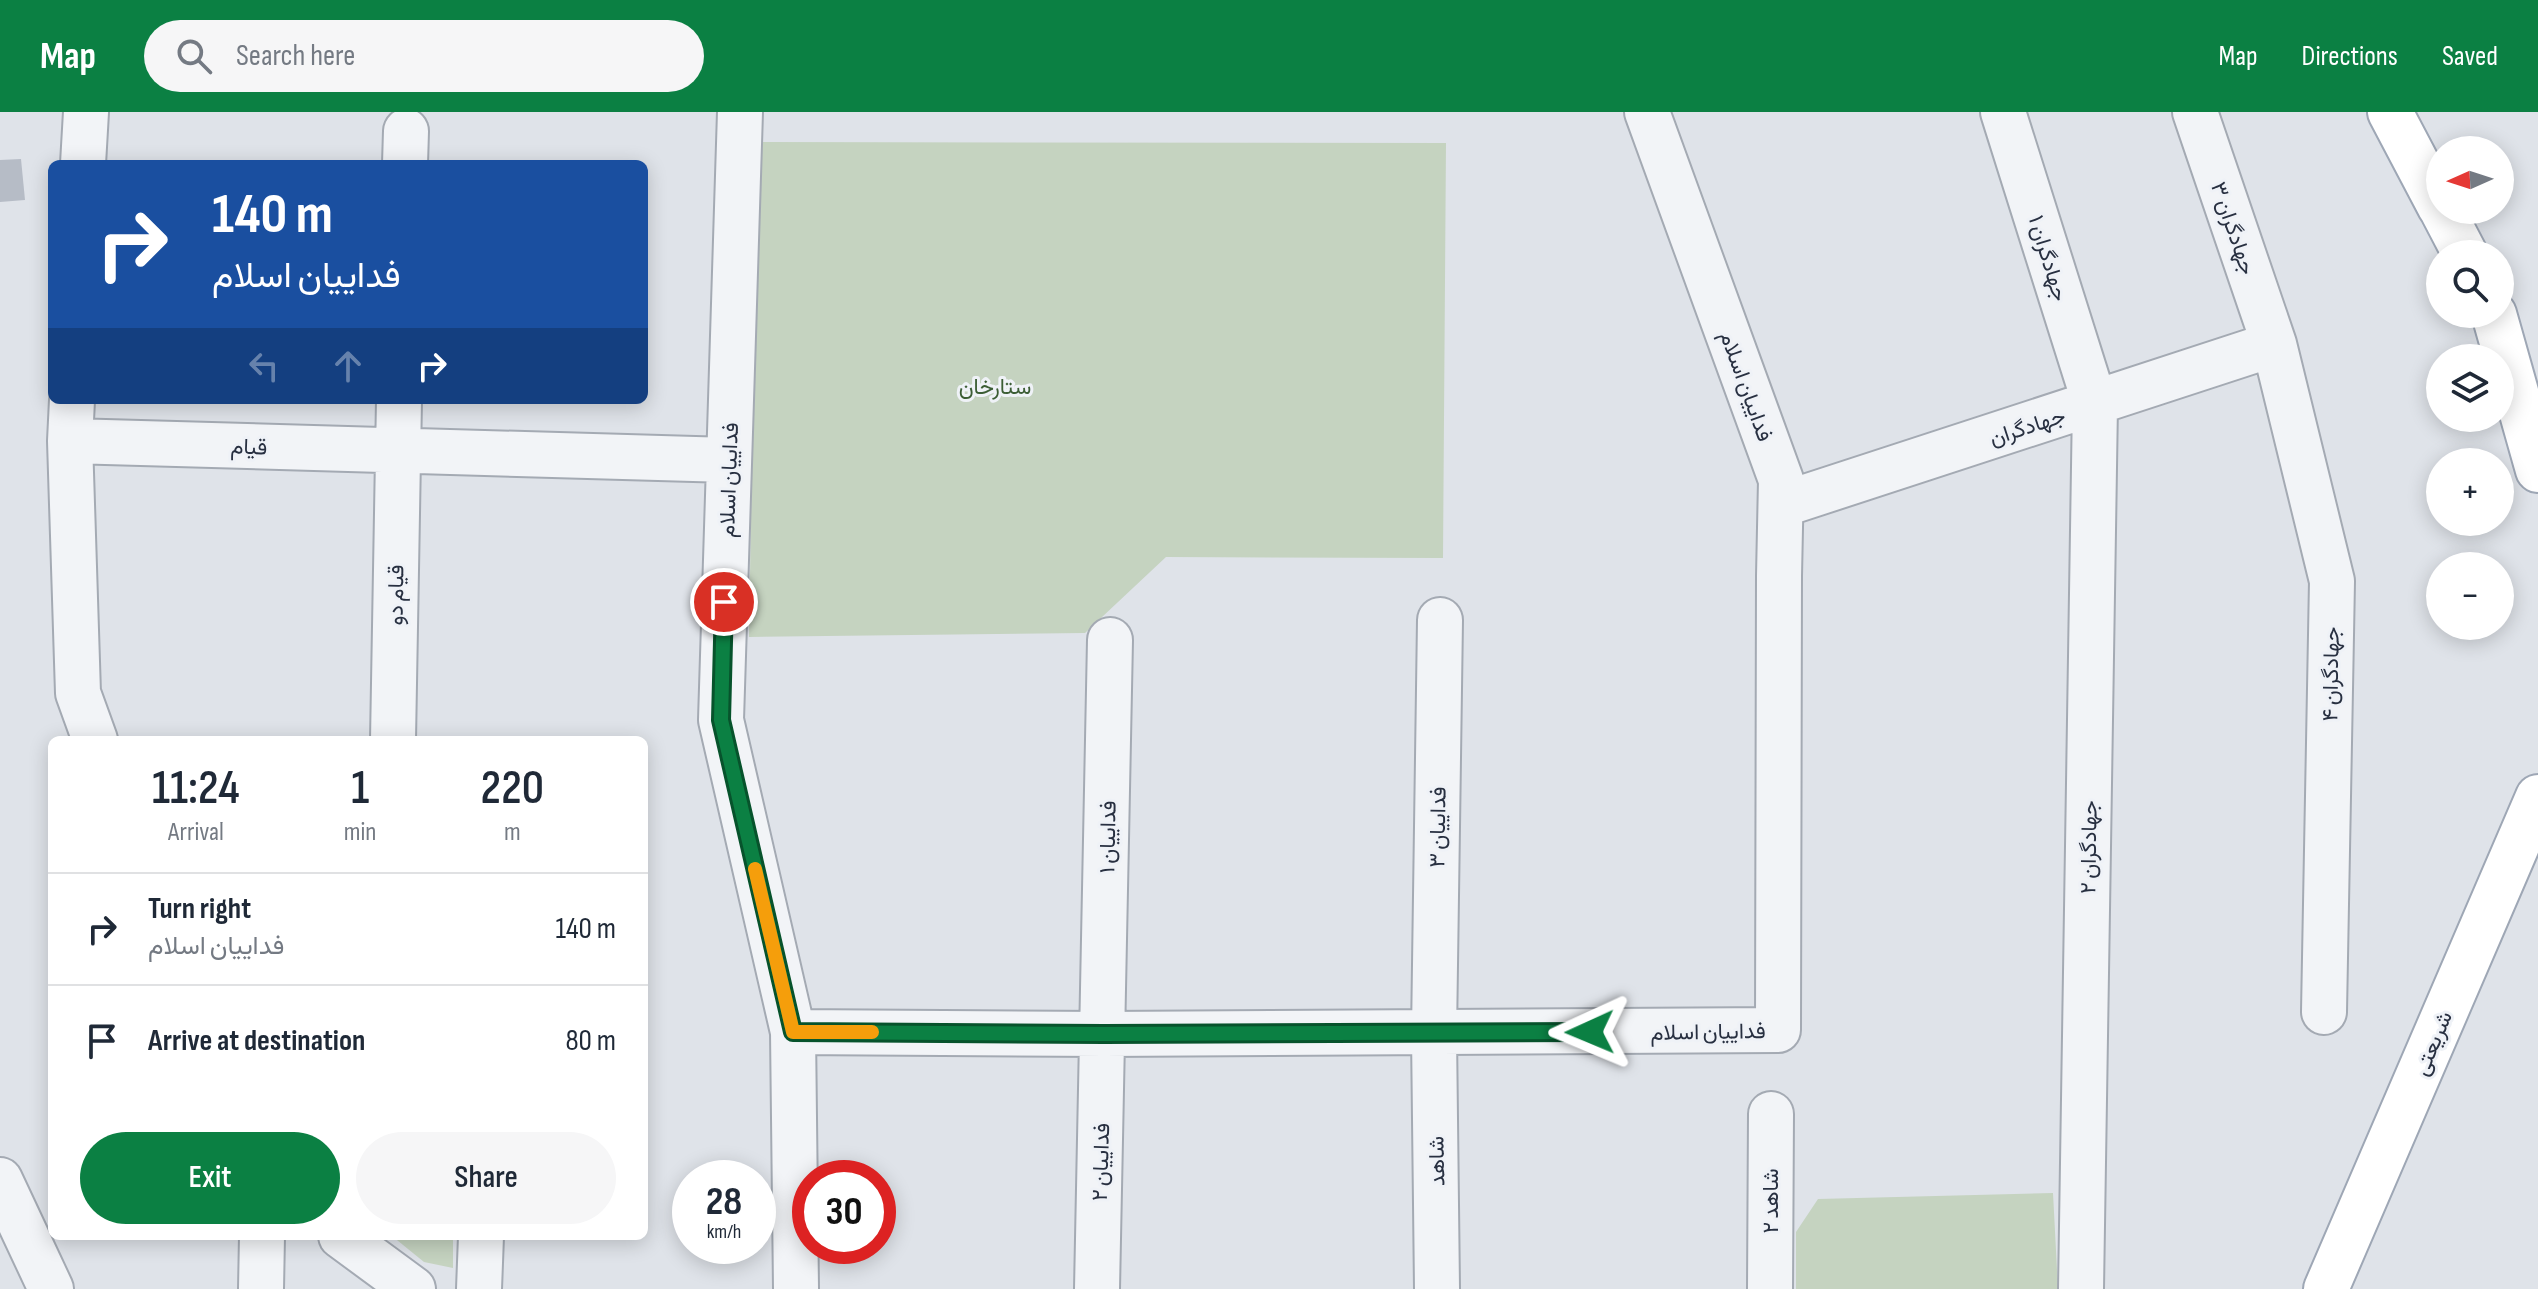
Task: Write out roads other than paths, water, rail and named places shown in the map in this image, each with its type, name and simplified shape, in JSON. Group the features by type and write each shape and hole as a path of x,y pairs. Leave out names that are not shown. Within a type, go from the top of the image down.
{"main road":[{"path":"2390,112 2426,180"},
{"path":"2498,328 2538,470"},
{"name":"شریعتی","path":"2326,1289 2538,797"}],"street":[{"path":"83,160 86,112"},
{"name":"فداییان اسلام","path":"740,112 721,720 793,1032 796,1289"},
{"name":"فداییان اسلام","path":"793,1032 1434,1034 1778,1030 1781,480 1647,112"},
{"name":"جهادگران ۱","path":"2003,112 2095,404"},
{"name":"جهادگران ۳","path":"2195,112 2274,344"},
{"name":"جهادگران","path":"1781,505 2274,344"},
{"name":"جهادگران ۴","path":"2274,344 2332,581 2324,1012"},
{"name":"قیام دو","path":"393,736 399,404"},
{"name":"جهادگران ۲","path":"2081,1289 2095,404"},
{"name":"قیام","path":"94,736 78,693 71,421 398,451 729,460"},
{"name":"فداییان ۳","path":"1434,1034 1440,620"},
{"name":"فداییان ۱","path":"1104,1034 1110,640"},
{"name":"فداییان ۲","path":"1097,1289 1104,1034"},
{"name":"شاهد","path":"1434,1034 1437,1289"},
{"name":"شاهد ۲","path":"1770,1289 1771,1114"},
{"path":"0,1180 51,1289"},
{"path":"261,1289 262,1240"},
{"path":"346,1240 413,1289"},
{"path":"479,1289 481,1240"}],"park label":[{"name":"ستارخان","path":"995,386"}]}
